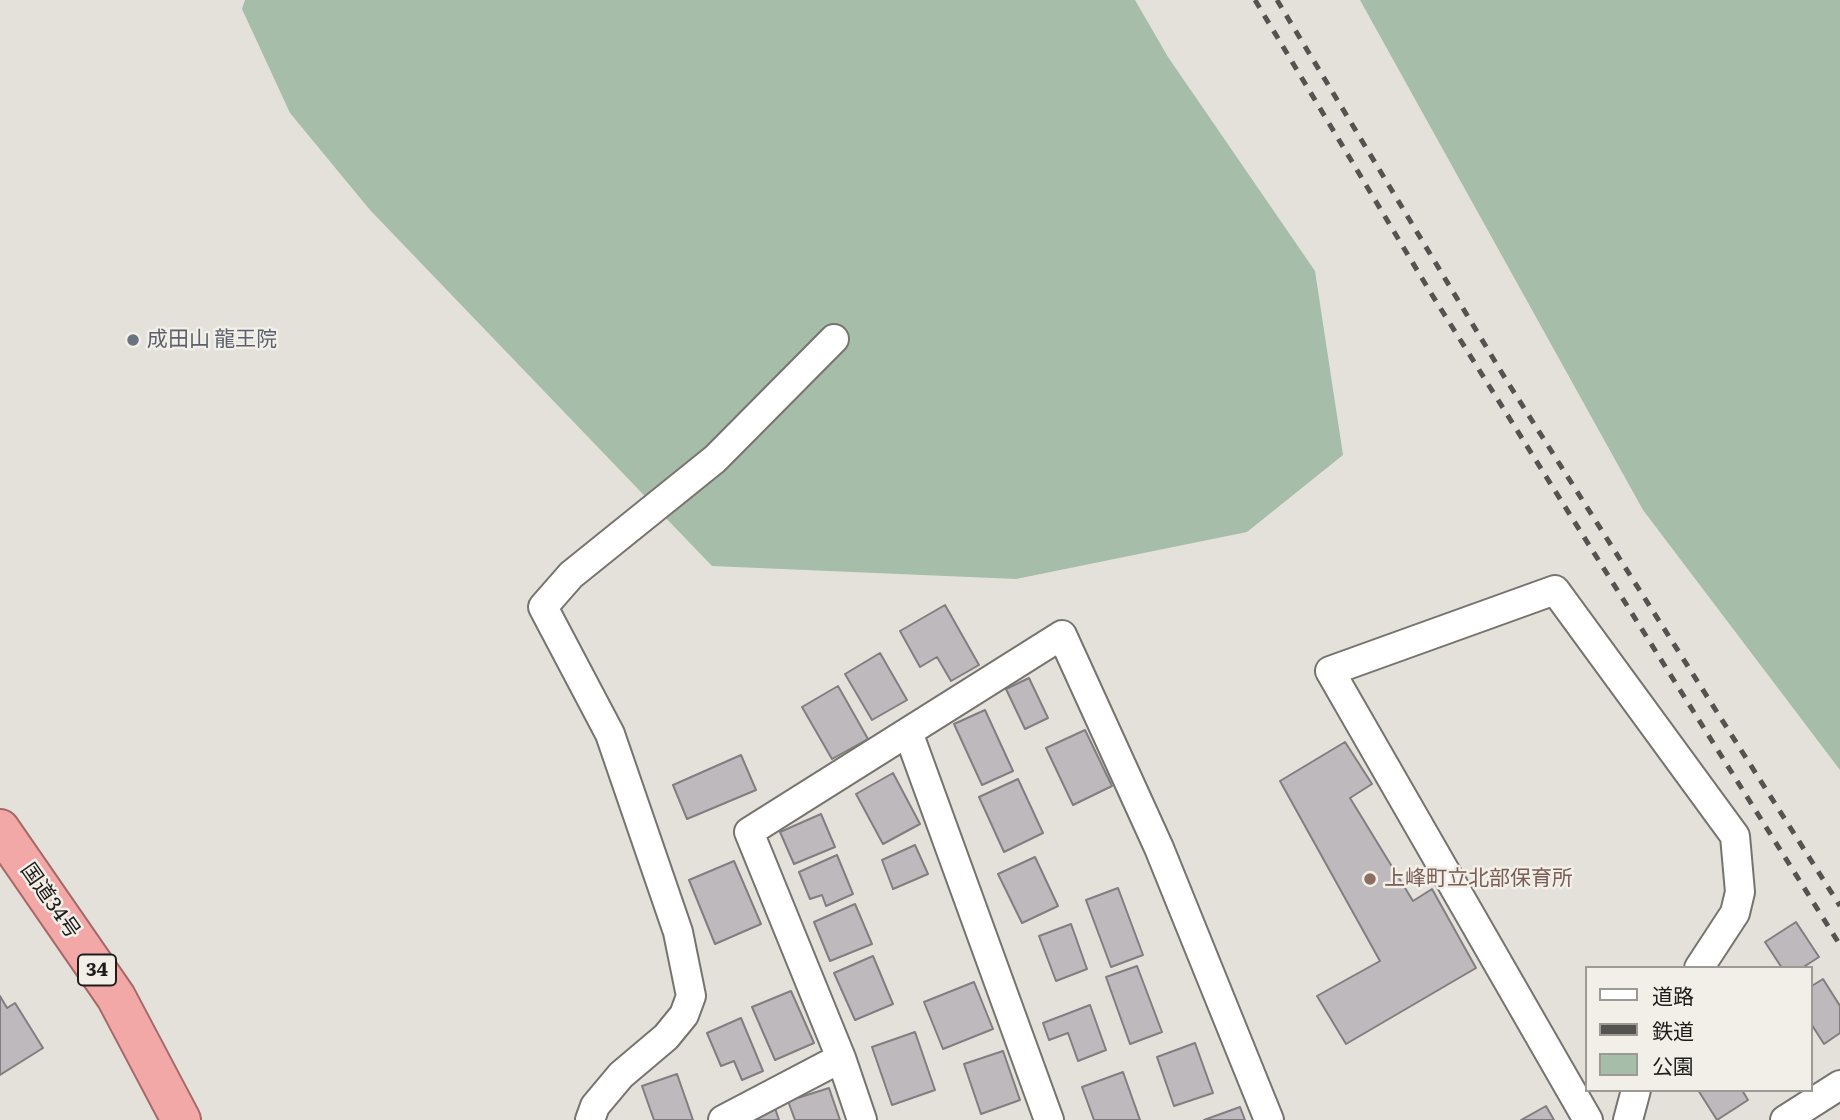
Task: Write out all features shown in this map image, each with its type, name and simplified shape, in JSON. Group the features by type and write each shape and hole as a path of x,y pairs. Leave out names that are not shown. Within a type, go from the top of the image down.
{"highway":[{"name":"国道34号","path":"0,828 116,997 181,1120"}],"street":[{"path":"590,1120 595,1106 621,1075 666,1037 684,1015 691,996 678,932 610,734 543,607 571,575 715,459 834,339"},
{"path":"1588,1120 1331,671 1555,590 1735,836 1740,892 1735,914 1700,966"},
{"path":"862,1120 841,1058 749,832 1062,635 1159,848 1269,1120"},
{"path":"908,732 1049,1120"},
{"path":"723,1120 841,1058"},
{"path":"1785,1120 1818,1111 1840,1085"},
{"path":"1628,1120 1635,1092"}],"green space":[{"path":"245,0 1135,0 1168,57 1315,271 1343,455 1247,532 1016,579 712,566 370,210 290,113 242,9"},
{"path":"1360,0 1840,0 1840,770 1643,510"}],"building":[{"path":"945,605 979,665 951,681 937,657 920,667 900,631"},
{"path":"880,653 907,700 872,720 845,674"},
{"path":"1029,678 1048,718 1025,729 1006,689"},
{"path":"838,686 868,739 832,759 802,707"},
{"path":"985,710 1013,771 982,785 954,724"},
{"path":"1085,730 1112,786 1073,805 1046,748"},
{"path":"1345,742 1372,784 1350,798 1413,901 1432,889 1476,968 1346,1044 1317,996 1380,961 1280,781"},
{"path":"741,755 756,790 687,819 673,785"},
{"path":"893,773 920,824 883,844 856,794"},
{"path":"1018,779 1043,833 1004,852 979,797"},
{"path":"821,814 835,847 794,864 780,832"},
{"path":"915,845 928,874 893,889 882,860"},
{"path":"837,855 853,894 826,906 822,895 810,899 799,872"},
{"path":"1035,857 1058,906 1022,923 998,874"},
{"path":"734,861 761,924 715,944 689,880"},
{"path":"1118,888 1143,955 1111,967 1086,900"},
{"path":"855,904 872,944 830,961 814,922"},
{"path":"1796,922 1819,957 1805,966 1781,966 1765,942"},
{"path":"1071,924 1087,969 1056,981 1039,936"},
{"path":"873,956 893,1004 855,1020 834,973"},
{"path":"1137,966 1162,1032 1130,1044 1106,977"},
{"path":"1823,979 1840,1006 1840,1033 1824,1044 1812,1025 1812,986"},
{"path":"974,982 993,1029 943,1049 924,1002"},
{"path":"791,991 814,1043 775,1060 752,1007"},
{"path":"0,996 7,1008 15,1003 43,1048 0,1075"},
{"path":"1090,1005 1106,1050 1078,1061 1068,1033 1049,1040 1043,1023"},
{"path":"741,1018 763,1071 742,1080 734,1061 721,1066 707,1033"},
{"path":"915,1032 935,1090 892,1105 872,1047"},
{"path":"1195,1043 1213,1093 1174,1106 1157,1057"},
{"path":"1003,1051 1020,1100 981,1114 964,1064"},
{"path":"1123,1072 1140,1120 1094,1120 1082,1087"},
{"path":"677,1074 693,1120 654,1120 642,1086"},
{"path":"829,1088 840,1120 795,1120 788,1101"},
{"path":"1699,1092 1743,1092 1748,1100 1717,1120"},
{"path":"1546,1106 1554,1120 1521,1120"},
{"path":"1240,1107 1245,1120 1204,1120"},
{"path":"775,1108 779,1120 741,1120"}],"railway":[{"path":"1255,0 1429,290 1840,945"},
{"path":"1277,0 1505,378 1840,906"}],"place":[{"name":"成田山 龍王院","path":"133,340"},
{"name":"上峰町立北部保育所","path":"1370,879"}]}
